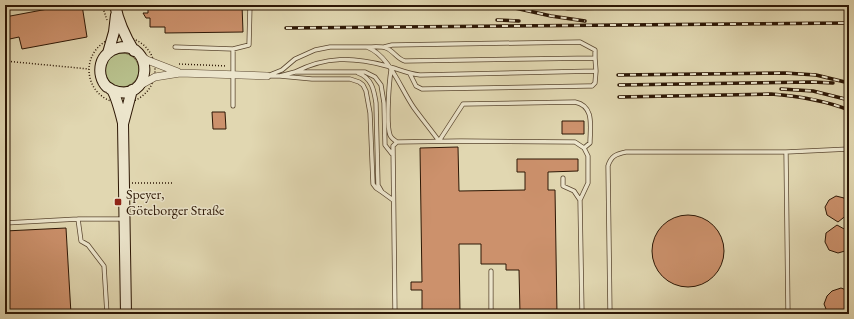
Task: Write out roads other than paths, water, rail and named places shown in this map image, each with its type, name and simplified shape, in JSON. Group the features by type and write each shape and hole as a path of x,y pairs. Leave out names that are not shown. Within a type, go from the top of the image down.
{"street":[{"path":"115,8 126,36 143,60 145,70 145,76 136,88 129,102 124,124 126,314"},
{"path":"108,53 107,38 115,27 115,8"},
{"path":"180,73 156,60 147,60 128,48 114,49 108,53 102,62 100,73 104,83 112,90 123,93 136,88 155,77 180,73 267,76"},
{"path":"112,90 124,124"}],"lane":[{"path":"175,47 233,49 249,45 250,5"},
{"path":"552,5 568,8 734,5"},
{"path":"267,76 287,67 295,59 315,50 330,47 367,48 400,45 580,42 595,50 596,71 595,83 592,86 422,89 416,86 410,74"},
{"path":"383,47 388,48 401,60 405,61 595,58"},
{"path":"367,48 383,58 414,107 439,141"},
{"path":"233,49 233,106"},
{"path":"280,76 328,60 339,59 368,61 410,74 428,75 596,71"},
{"path":"390,68 388,110 389,131 390,136 397,142 575,142 584,148 588,156 588,183 580,200 582,314"},
{"path":"294,72 365,72 370,74 381,85 384,103 385,145 392,154"},
{"path":"354,72 366,77 371,83 374,93 376,103 378,185 382,192"},
{"path":"267,76 312,79 350,79 363,85 366,91 370,113 373,184 376,188 393,200"},
{"path":"439,141 463,104 575,102 582,103 590,112 590,143 584,148"},
{"path":"395,314 392,154 393,146 397,142"},
{"path":"610,314 608,166 614,155 626,152 786,152 849,149"},
{"path":"786,152 788,314"},
{"path":"563,178 563,186 574,191 580,200"},
{"path":"5,223 78,219 125,219"},
{"path":"78,219 81,241 88,246 104,266 107,314"},
{"path":"491,271 491,314"}],"railway":[{"path":"502,5 551,16 585,21"},
{"path":"497,20 519,21"},
{"path":"286,28 849,23"},
{"path":"618,75 785,73 816,75 849,83"},
{"path":"619,85 833,83"},
{"path":"781,89 813,91 849,100"},
{"path":"619,97 771,94 810,99 849,110"}],"place":[{"name":"Speyer, Göteborger Straße","path":"118,202"}]}
